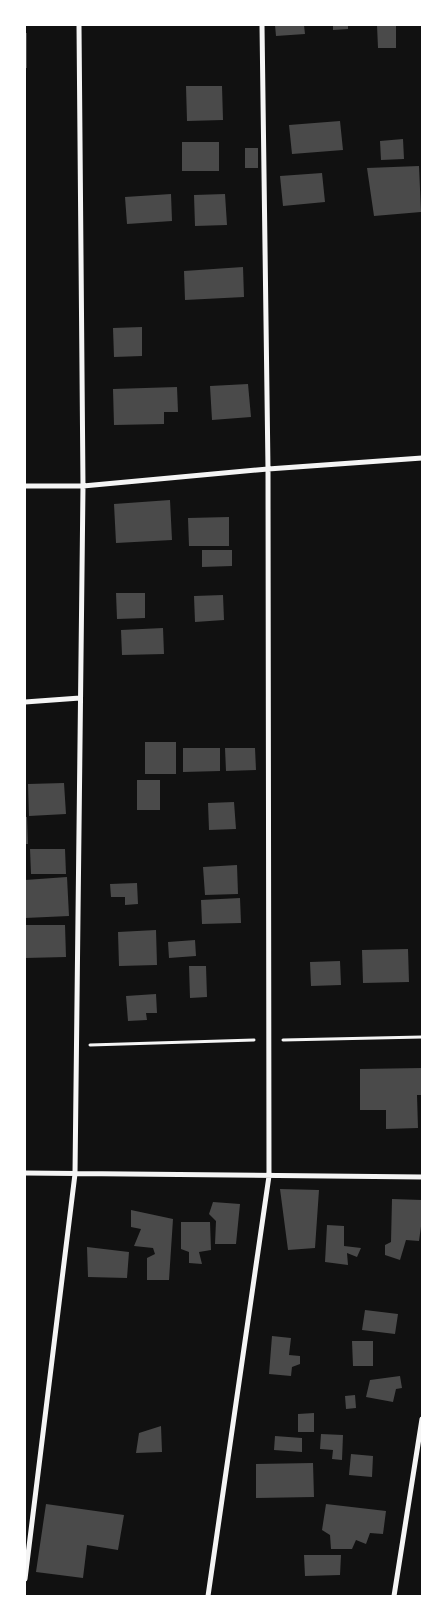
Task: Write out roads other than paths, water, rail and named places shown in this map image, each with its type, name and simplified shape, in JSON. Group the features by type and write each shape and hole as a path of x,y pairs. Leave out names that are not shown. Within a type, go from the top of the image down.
{"street":[{"path":"25,1579 75,1174 84,486 79,25"},
{"path":"208,1596 269,1176 268,469 262,25"},
{"path":"25,486 84,486 268,469 422,458"},
{"path":"25,702 80,698"},
{"path":"25,1173 422,1176"},
{"path":"394,1596 422,1419"}]}
